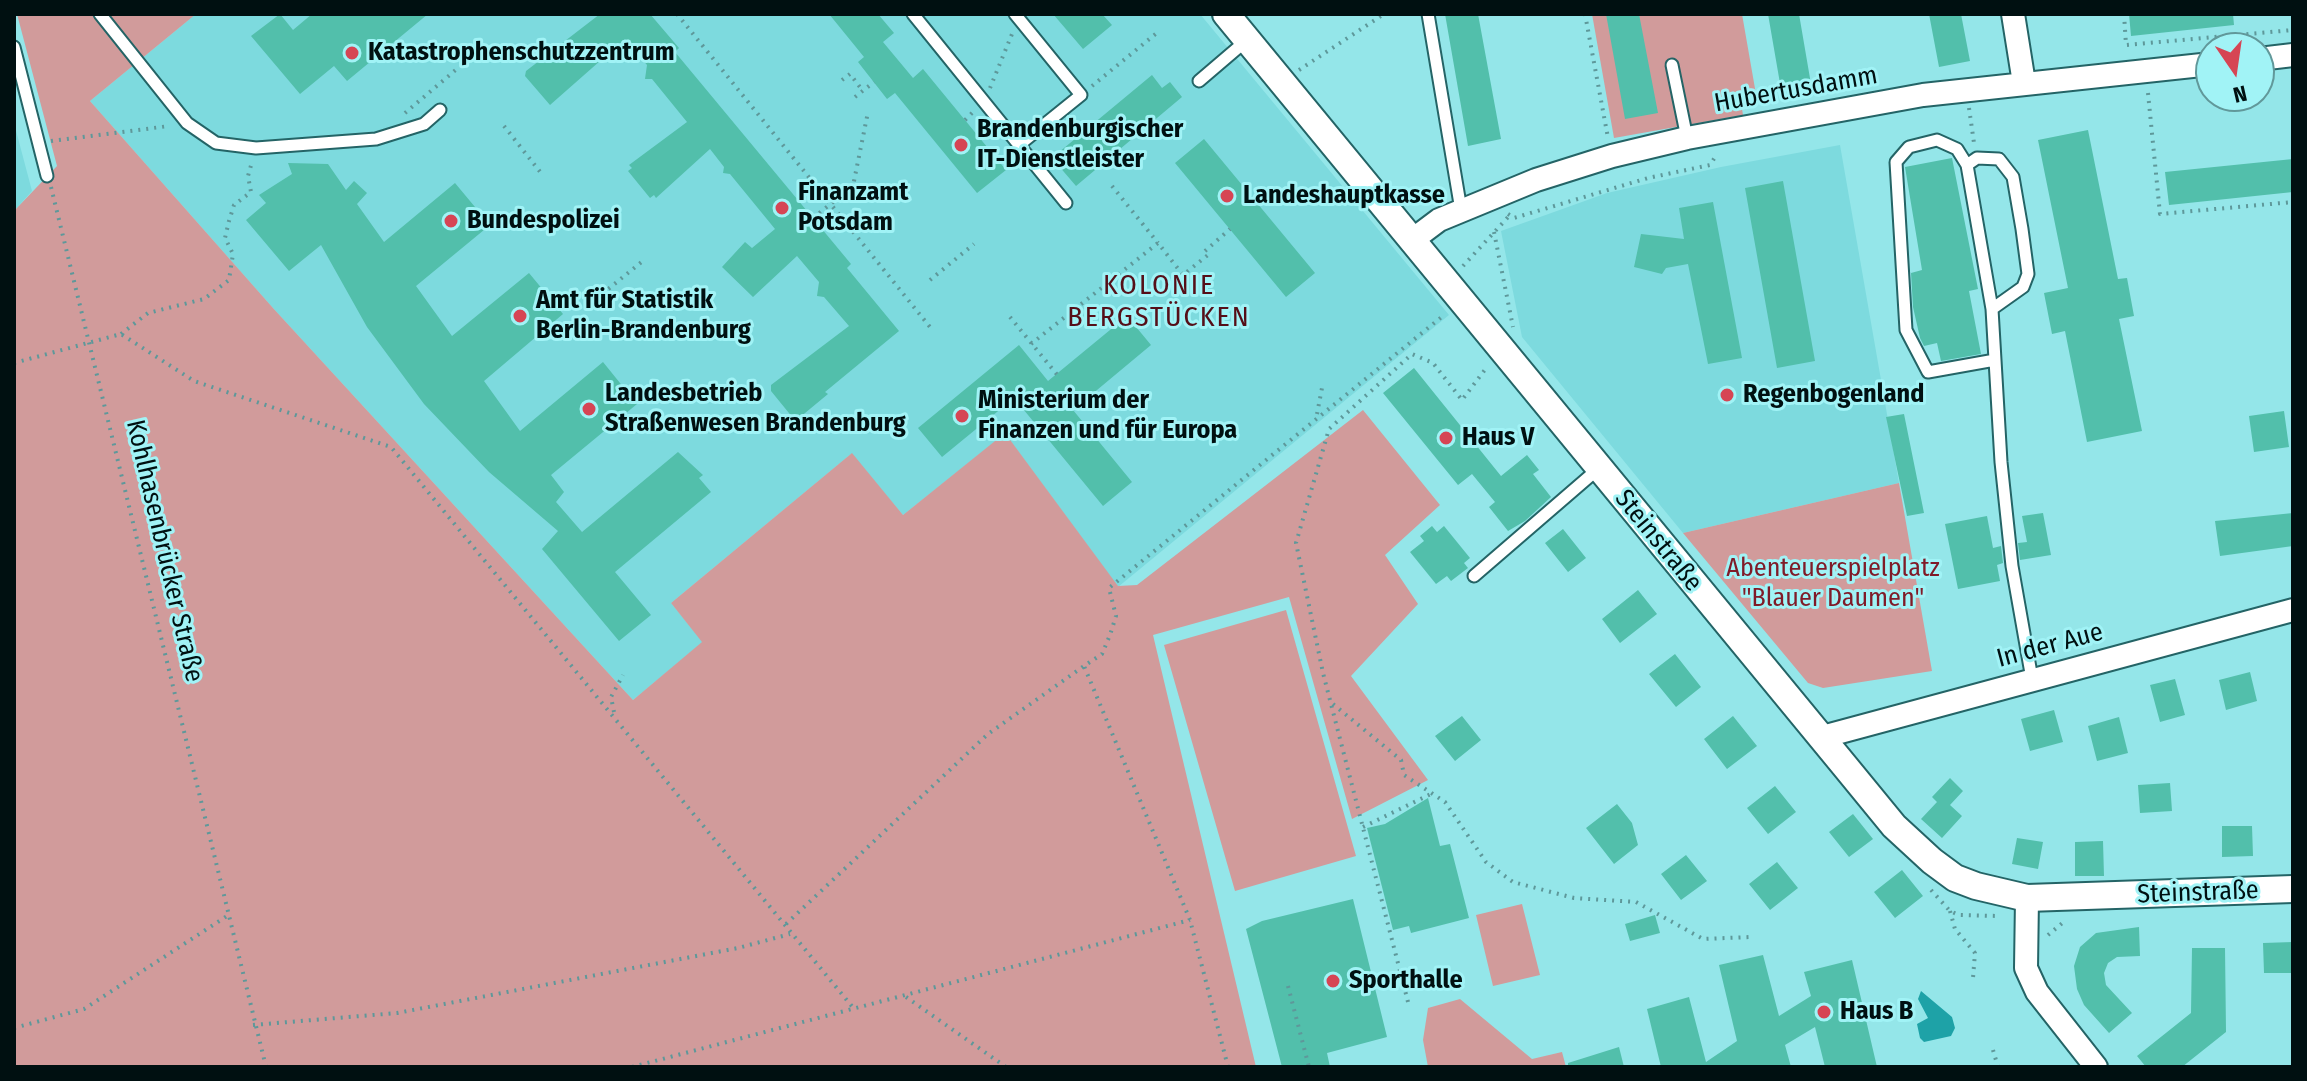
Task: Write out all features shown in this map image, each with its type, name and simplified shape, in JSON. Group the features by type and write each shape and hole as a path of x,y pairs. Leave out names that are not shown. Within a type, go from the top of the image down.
{"street":[{"name":"Steinstraße","path":"1226,14 1248,40 1290,69 1411,241 1894,826 1932,861 1955,878 2027,898 2293,889"},
{"path":"2013,14 2024,83"},
{"name":"Hubertusdamm","path":"1411,241 1439,220 1536,180 1612,156 1687,138 1968,103 2024,83 2195,66"},
{"name":"In der Aue","path":"1822,737 2293,610"},
{"path":"2027,898 2026,968 2037,992 2096,1067"}],"lane":[{"path":"100,14 187,123 216,143 256,148 376,139 424,124 440,110"},
{"path":"913,14 1066,203"},
{"path":"1015,14 1081,95 1019,145"},
{"path":"1428,14 1461,210"},
{"path":"1199,81 1248,40"},
{"path":"14,47 47,176"},
{"path":"1672,65 1687,138"},
{"path":"1995,360 1928,372 1906,330 1896,162 1909,147 1937,140 1957,149 1972,162 1992,309 2012,566 2032,679"},
{"path":"1972,162 1999,159 2013,177 2028,274 2023,287 1992,309"},
{"path":"1474,576 1599,469"}],"path":[{"path":"677,14 930,327"},
{"path":"1310,81 1290,69 1384,14"},
{"path":"1585,14 1612,156"},
{"path":"2124,14 2126,45 2293,30"},
{"path":"965,120 984,102 1013,33 1023,24"},
{"path":"1081,95 1158,32"},
{"path":"376,139 458,68"},
{"path":"842,80 850,74 863,91"},
{"path":"855,97 874,82"},
{"path":"2148,93 2160,214 2293,202"},
{"path":"1968,103 1972,162"},
{"path":"813,218 853,186 868,112"},
{"path":"39,143 187,123"},
{"path":"504,126 541,173"},
{"path":"1499,207 1514,218 1609,188 1710,165 1723,146"},
{"path":"14,363 121,334 148,313 204,299 229,280 233,254 225,238 234,205 251,192 248,176 256,148"},
{"name":"Kohlhasenbrücker Straße","path":"47,176 91,342 253,1025 266,1067"},
{"path":"1112,186 1183,275 1230,229"},
{"path":"1456,274 1510,215"},
{"path":"1494,232 1514,334"},
{"path":"1031,344 1158,243"},
{"path":"930,280 974,244"},
{"path":"596,299 644,260"},
{"path":"786,924 988,734 1102,654 1116,616 1109,588 1449,310"},
{"path":"1010,317 1059,377"},
{"path":"121,334 194,381 391,447 855,1010"},
{"path":"1408,1002 1331,703 1296,543 1329,429 1412,354 1433,363 1462,400 1492,360"},
{"path":"1316,417 1322,388"},
{"path":"1084,666 1190,920 1228,1067"},
{"path":"619,721 611,697 614,685 623,675"},
{"path":"1331,703 1401,760 1404,775 1410,781 1434,792 1486,862 1513,882 1574,898 1636,902 1703,939 1750,937"},
{"path":"1363,827 1434,792"},
{"path":"1950,911 1955,929 1975,953 1973,978"},
{"path":"14,1028 84,1009 227,916"},
{"path":"632,1067 1190,920"},
{"path":"253,1025 397,1013 738,948 790,934"},
{"path":"1288,986 1309,1067"},
{"path":"906,997 1006,1067"},
{"path":"1993,1050 1998,1067"}],"shaded area":[{"path":"196,14 1200,14 1449,315 1118,587 1005,434 903,515 851,454 671,603 703,642 633,700 273,308 90,101"},
{"path":"14,123 32,191 14,211"},
{"name":"Regenbogenland","path":"1840,145 1899,483 1683,533 1522,337 1501,231 1607,193 1721,167"},
{"path":"1921,991 1952,1017 1955,1028 1951,1036 1924,1042 1920,1038 1917,1024 1928,1018 1918,999"}],"green space":[{"path":"17,14 196,14 90,101 273,308 633,700 702,642 671,603 852,453 903,515 1005,433 1118,586 1137,585 1363,410 1440,505 1385,555 1418,604 1351,676 1428,780 1352,819 1289,597 1153,635 1256,1067 14,1067 14,211 57,166"},
{"path":"1592,14 1742,14 1757,100 1741,103 1743,115 1614,138"},
{"name":"Abenteuerspielplatz \"Blauer Daumen\"","path":"1899,483 1932,671 1823,688 1808,683 1683,533"},
{"path":"1286,610 1356,856 1235,891 1164,645"},
{"path":"1522,904 1540,975 1493,986 1476,915"},
{"path":"1460,999 1532,1059 1562,1052 1566,1067 1428,1067 1423,1040 1428,1008"}],"building":[{"path":"280,14 293,30 312,14 428,14 347,81 334,66 300,94 251,36"},
{"name":"Finanzamt Potsdam","path":"600,14 650,14 679,48 675,52 851,264 847,268 899,331 825,392 828,394 799,418 793,418 771,391 771,385 849,326 824,297 817,296 819,282 797,256 753,297 722,267 745,242 752,248 775,229 730,174 723,173 724,167 710,149 656,198 654,195 650,198 628,171 632,168 629,165 687,122 652,79 645,79 647,65 625,39 550,105 525,76 526,71"},
{"name":"Brandenburgischer IT-Dienstleister","path":"829,14 878,14 894,33 883,42 913,78 923,69 1006,170 977,193 895,93 887,99 858,62 864,57"},
{"name":"Brandenburgischer IT-Dienstleister","path":"1053,14 1102,14 1112,25 1083,49"},
{"path":"1445,14 1478,14 1501,139 1468,146"},
{"path":"1606,14 1639,14 1658,113 1625,119"},
{"path":"1768,14 1799,14 1812,90 1782,95"},
{"path":"1929,14 1961,14 1970,61 1939,67"},
{"path":"2129,14 2233,14 2234,25 2131,36"},
{"path":"1152,75 1162,88 1170,82 1182,97 1076,186 1052,158"},
{"path":"2088,130 2118,279 2127,278 2134,316 2119,319 2142,431 2087,442 2065,331 2052,334 2044,293 2068,288 2038,140"},
{"name":"Landeshauptkasse","path":"1204,139 1315,273 1286,297 1175,163"},
{"path":"1952,158 1978,289 1969,291 1981,354 1941,361 1937,343 1924,346 1913,307 1911,273 1922,270 1905,167"},
{"path":"2293,159 2293,192 2169,205 2165,172"},
{"path":"288,163 328,164 346,190 354,181 367,193 357,204 384,242 455,183 490,225 416,286 452,336 529,273 563,314 484,381 520,431 603,362 637,404 551,475 564,492 556,502 582,532 678,452 703,475 699,478 711,492 615,572 651,615 619,641 542,549 558,531 489,472 424,404 367,327 321,245 289,271 246,220 266,203 259,195 292,174"},
{"path":"1783,181 1815,361 1777,368 1745,188"},
{"path":"1713,202 1742,358 1708,364 1688,264 1666,268 1662,274 1634,267 1641,234 1684,239 1679,208"},
{"path":"1127,316 1151,345 1073,410 1132,482 1103,506 1014,398 942,457 918,428 1019,345 1048,381"},
{"name":"Haus V","path":"1414,368 1501,476 1527,455 1539,470 1533,474 1551,497 1525,521 1508,531 1489,507 1495,502 1472,474 1458,485 1383,393"},
{"path":"2284,411 2289,447 2254,452 2249,416"},
{"path":"1904,414 1924,513 1907,516 1886,417"},
{"path":"2043,513 2051,555 2020,560 2018,543 2027,542 2022,516"},
{"path":"2293,513 2293,546 2220,556 2215,521"},
{"path":"1987,516 1993,548 2001,546 2003,563 1997,565 2000,581 1958,589 1945,524"},
{"path":"1432,526 1437,532 1444,526 1470,558 1464,563 1468,568 1451,581 1447,576 1436,584 1410,552 1424,541 1420,536"},
{"path":"1563,529 1586,558 1568,572 1545,543"},
{"path":"1638,590 1657,614 1620,643 1602,619"},
{"path":"1675,654 1701,687 1676,707 1649,674"},
{"path":"2250,672 2257,701 2226,710 2219,680"},
{"path":"2175,679 2185,715 2160,722 2150,685"},
{"path":"2054,710 2063,742 2030,751 2021,719"},
{"path":"1462,716 1481,740 1455,761 1435,736"},
{"path":"1733,716 1757,746 1727,769 1704,739"},
{"path":"2119,717 2128,753 2097,761 2088,726"},
{"path":"1950,778 1963,791 1950,805 1962,816 1942,838 1921,819 1937,802 1932,797"},
{"path":"2170,783 2172,811 2140,813 2138,785"},
{"path":"1775,786 1796,812 1768,834 1747,808"},
{"path":"1428,798 1440,846 1450,844 1469,918 1411,933 1409,926 1393,930 1367,828 1385,824"},
{"path":"1617,804 1632,823 1638,845 1614,864 1586,828"},
{"path":"1853,814 1873,839 1849,857 1829,832"},
{"path":"2222,826 2252,826 2253,856 2222,857"},
{"path":"2017,838 2043,842 2038,869 2012,864"},
{"path":"2103,841 2104,876 2075,876 2075,842"},
{"path":"1686,855 1707,881 1681,900 1661,874"},
{"path":"1777,862 1798,888 1770,910 1749,884"},
{"path":"1902,870 1923,896 1895,918 1874,892"},
{"name":"Sporthalle","path":"1353,899 1387,1037 1327,1053 1330,1067 1282,1067 1246,929 1262,921"},
{"path":"1655,915 1660,933 1630,941 1625,924"},
{"path":"2139,927 2140,956 2117,957 2108,963 2104,973 2106,985 2132,1013 2109,1033 2084,1005 2077,989 2074,966 2080,947 2096,933"},
{"path":"2293,942 2293,973 2264,973 2263,943"},
{"path":"2192,948 2225,948 2226,1032 2182,1067 2146,1067 2137,1056 2191,1013"},
{"name":"Haus B","path":"1763,955 1779,1016 1811,996 1804,972 1852,960 1877,1067 1825,1067 1815,1027 1785,1045 1791,1067 1661,1067 1647,1009 1689,997 1706,1062 1737,1041 1719,965"},
{"path":"1619,1047 1624,1067 1568,1067 1568,1063"}],"place":[{"name":"Katastrophenschutzzentrum","path":"352,53"},
{"name":"Brandenburgischer IT-Dienstleister","path":"961,145"},
{"name":"Landeshauptkasse","path":"1227,196"},
{"name":"Finanzamt Potsdam","path":"782,208"},
{"name":"Bundespolizei","path":"451,221"},
{"name":"Amt für Statistik Berlin-Brandenburg","path":"520,316"},
{"name":"Regenbogenland","path":"1727,395"},
{"name":"Landesbetrieb Straßenwesen Brandenburg","path":"589,409"},
{"name":"Ministerium der Finanzen und für Europa","path":"962,416"},
{"name":"Haus V","path":"1446,438"},
{"name":"Sporthalle","path":"1333,981"},
{"name":"Haus B","path":"1824,1012"}],"district":[{"name":"KOLONIE BERGSTÜCKEN","path":"1159,302"}]}
